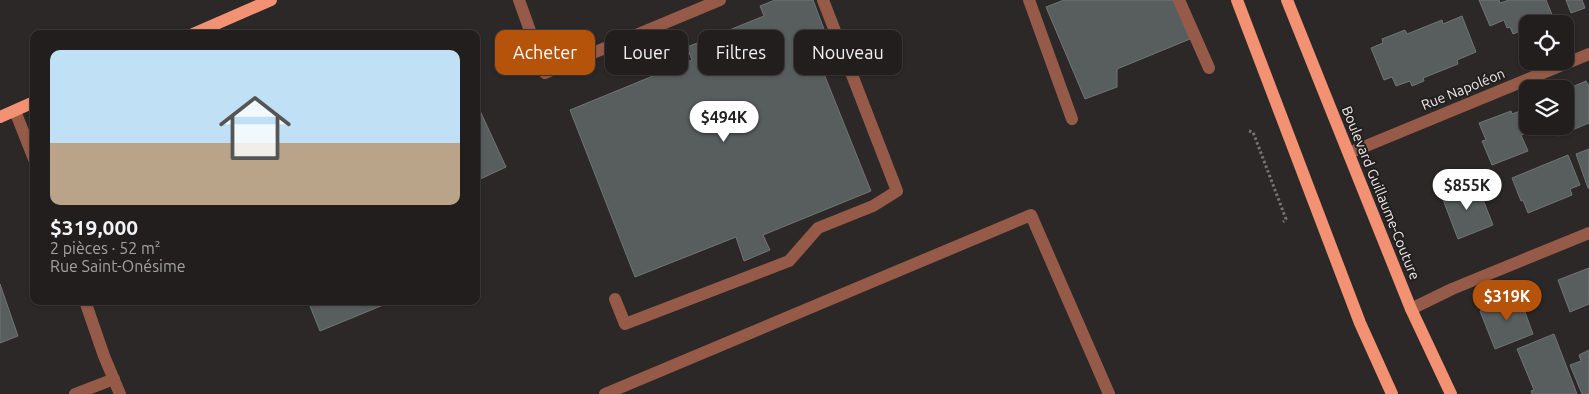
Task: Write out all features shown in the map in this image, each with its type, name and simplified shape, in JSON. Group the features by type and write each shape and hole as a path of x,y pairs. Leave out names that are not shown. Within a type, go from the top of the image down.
{"main road":[{"path":"202,30 271,0"},
{"path":"1236,0 1360,323 1392,394"},
{"name":"Boulevard Guillaume-Couture","path":"1287,0 1411,309 1451,394"},
{"path":"0,117 30,104"}],"street":[{"path":"519,0 545,73 720,0"},
{"path":"615,299 625,324 789,261 818,228 873,206 897,190 823,0"},
{"path":"1029,0 1072,119"},
{"path":"1179,0 1210,68"},
{"name":"Rue Napoléon","path":"1349,153 1589,54"},
{"path":"15,110 30,149"},
{"path":"605,394 1031,215 1109,394"},
{"path":"1411,309 1452,289 1589,233"},
{"path":"86,305 120,394"},
{"path":"76,394 114,379"}],"path":[{"path":"1249,131 1253,132 1286,219 1283,222"}],"building":[{"path":"775,0 813,0 824,30 794,30 794,75 824,75 871,191 763,235 770,250 744,261 736,237 635,277 570,110 655,75 688,75 688,62 692,60 688,47 698,43 698,75 784,75 784,30 729,30 764,16 760,6"},
{"path":"1064,0 1174,0 1190,39 1117,69 1117,87 1085,99 1046,7"},
{"path":"1479,0 1499,0 1500,3 1509,0 1546,0 1552,15 1519,15 1519,32 1513,34 1510,27 1507,28 1504,20 1490,26"},
{"path":"1566,0 1582,0 1585,8 1571,13"},
{"path":"1462,16 1476,52 1457,60 1458,64 1423,78 1424,81 1412,86 1410,81 1396,86 1392,77 1384,80 1371,48 1383,43 1382,39 1405,30 1407,34 1442,20 1443,24"},
{"path":"1586,81 1589,85 1589,123 1574,129 1574,86"},
{"path":"480,111 506,167 480,179"},
{"path":"1511,111 1512,114 1519,111 1519,135 1521,135 1528,151 1492,165 1482,141 1486,140 1479,123"},
{"path":"1589,149 1589,188 1588,188 1576,154"},
{"path":"1568,155 1580,185 1570,189 1572,195 1528,213 1512,178"},
{"path":"1477,184 1493,225 1458,239 1442,197"},
{"path":"1589,268 1589,304 1570,312 1558,280"},
{"path":"0,284 18,336 0,343"},
{"path":"1519,296 1533,334 1495,349 1480,311"},
{"path":"310,305 383,305 320,331"},
{"path":"1554,334 1577,394 1532,394 1531,391 1534,390 1517,349"},
{"path":"1589,350 1589,394 1582,394 1570,365 1581,361 1579,355"}]}
